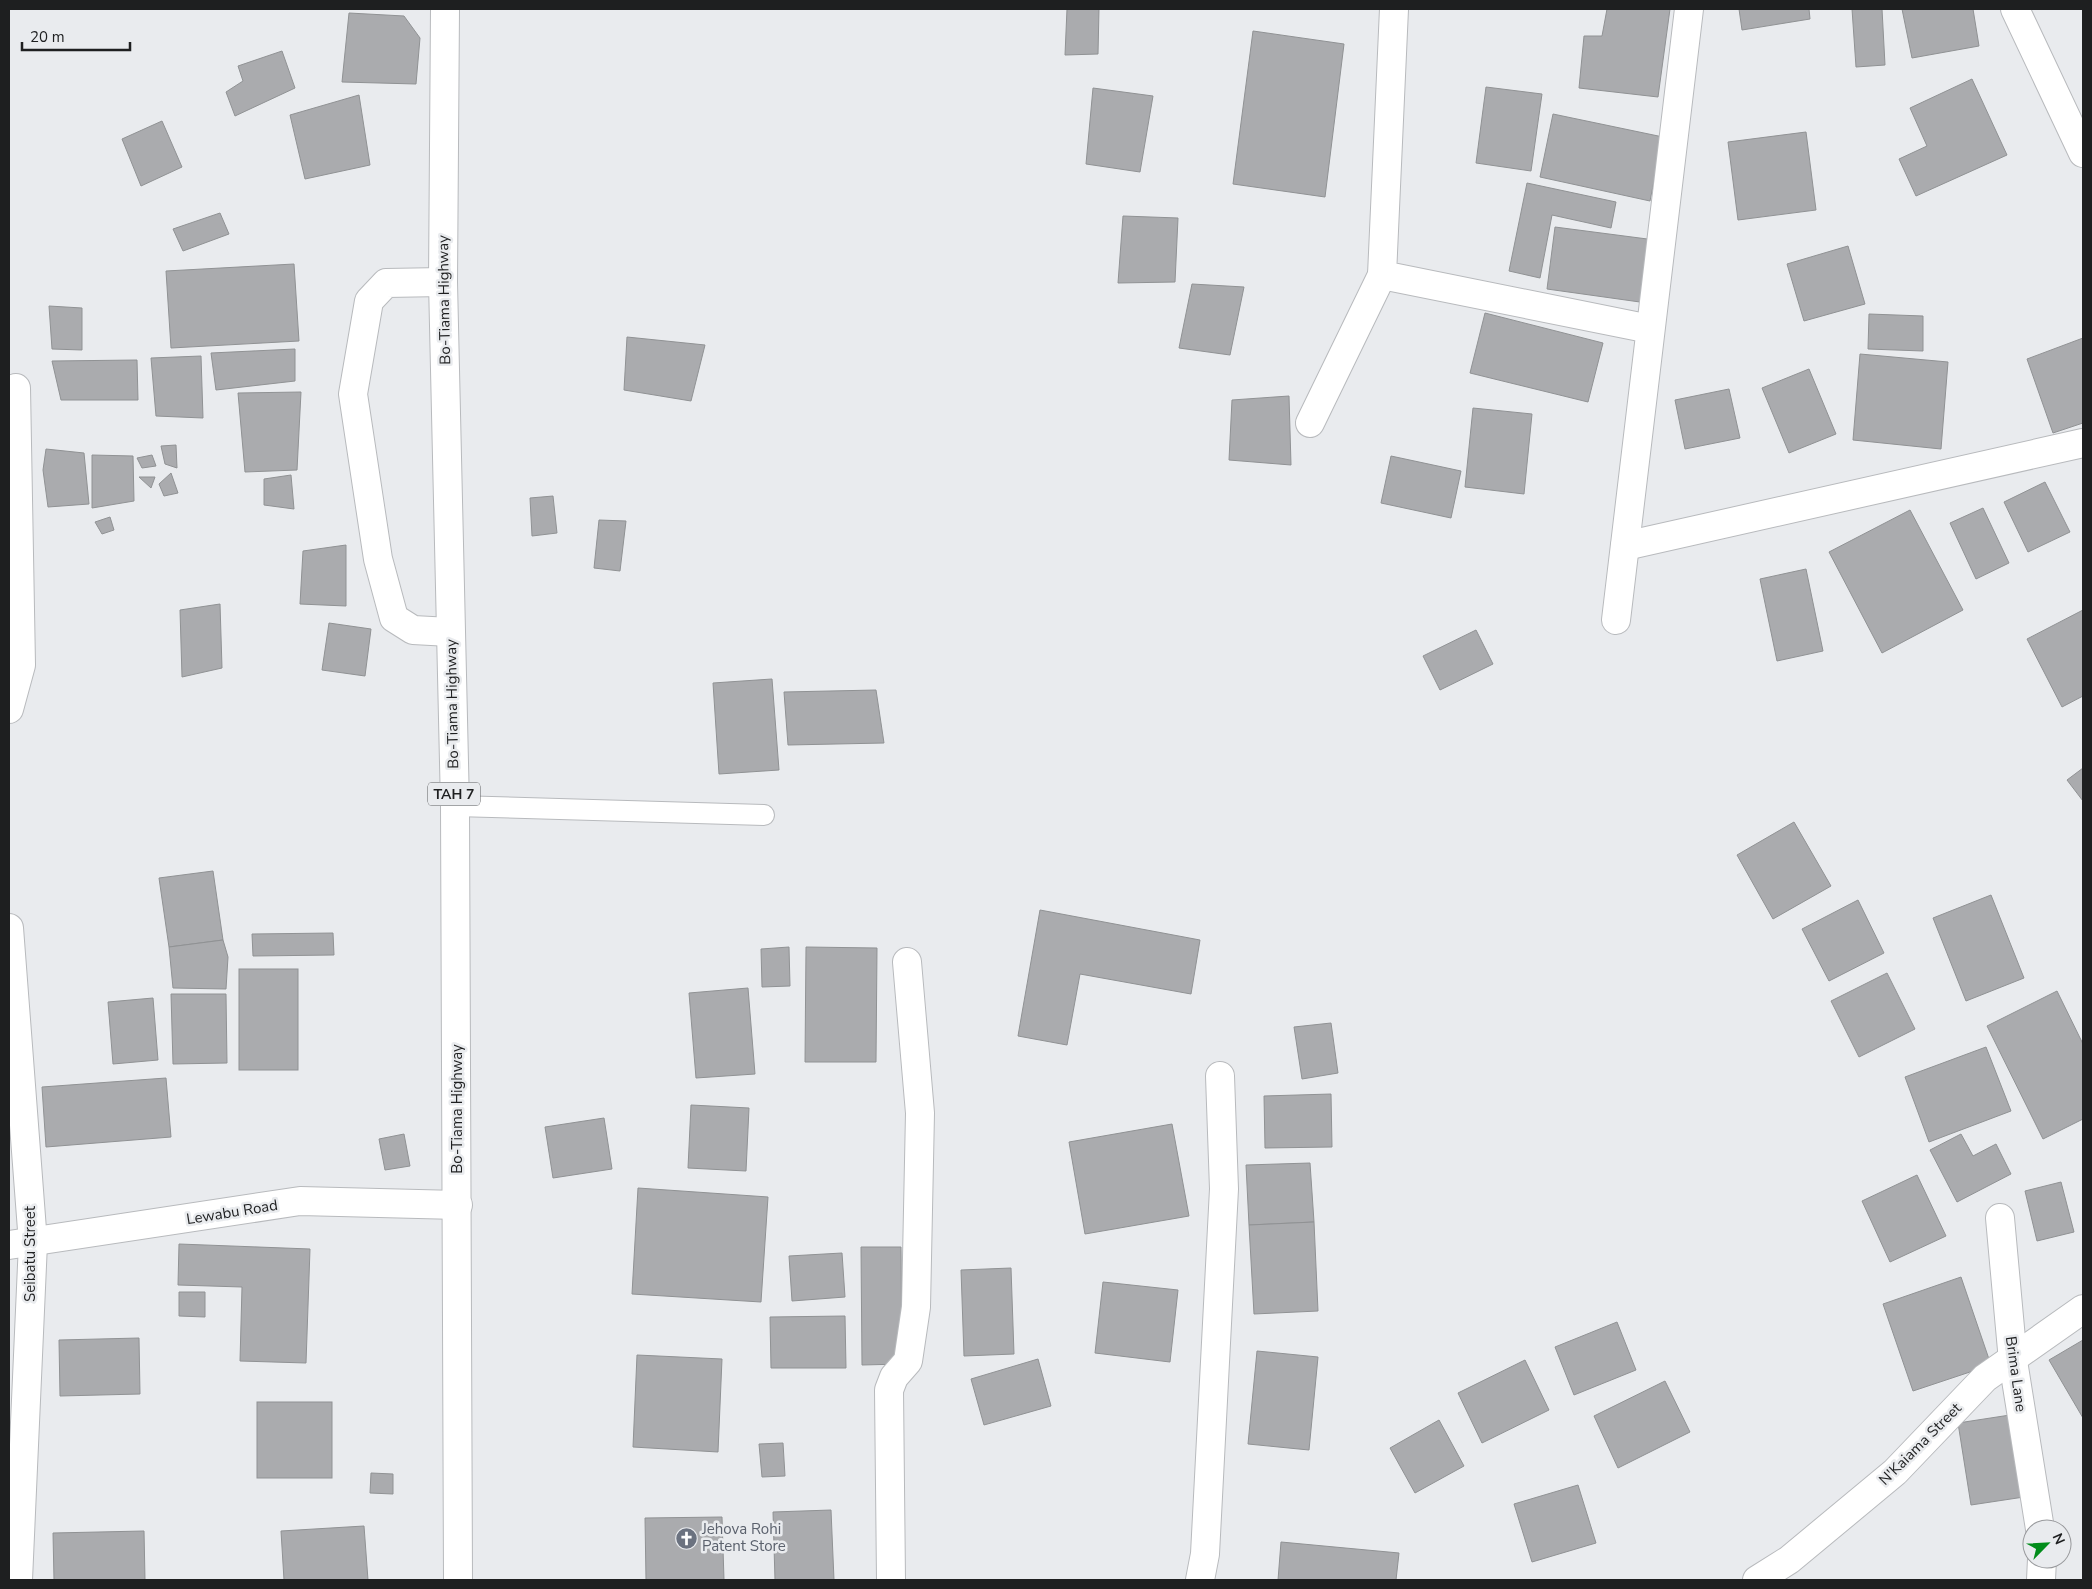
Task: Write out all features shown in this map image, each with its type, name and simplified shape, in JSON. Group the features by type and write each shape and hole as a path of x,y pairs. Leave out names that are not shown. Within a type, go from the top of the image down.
{"main road":[{"name":"Bo-Tiama Highway","path":"445,9 443,282 455,806 458,1580"},
{"path":"1310,423 1382,275 1394,9"},
{"path":"1616,620 1689,9"},
{"path":"2015,9 2083,153"},
{"path":"1382,275 1650,329"},
{"path":"443,282 386,283 368,301 353,394 378,559 394,618 413,630 450,632"},
{"path":"9,709 21,665 16,388"},
{"path":"1625,546 2083,443"},
{"name":"Seibatu Street","path":"9,928 21,1244 18,1580"},
{"path":"891,1580 888,1390 894,1377 908,1361 916,1307 920,1113 907,962"},
{"path":"1200,1580 1205,1554 1224,1189 1220,1076"},
{"name":"Lewabu Road","path":"21,1244 300,1201 458,1205"},
{"name":"Brima Lane","path":"2000,1218 2013,1361 2038,1519"},
{"name":"N'Kaiama Street","path":"1757,1580 1789,1560 1895,1472 1986,1378 2013,1361 2083,1309"}],"lane":[{"path":"455,806 764,815"}],"building":[{"path":"1067,9 1099,9 1098,54 1065,55"},
{"path":"1607,9 1670,9 1658,97 1579,88 1584,36 1602,36"},
{"path":"1739,9 1809,9 1810,19 1742,30"},
{"path":"1852,9 1882,9 1885,65 1856,67"},
{"path":"1902,9 1973,9 1979,46 1912,58"},
{"path":"349,13 404,16 420,38 416,84 342,82"},
{"path":"1253,31 1344,44 1325,197 1233,184"},
{"path":"282,51 295,88 235,116 226,92 243,81 238,66"},
{"path":"1972,79 2007,155 1916,196 1899,159 1927,146 1910,108"},
{"path":"1486,87 1542,94 1531,171 1476,163"},
{"path":"1093,88 1153,96 1140,172 1086,164"},
{"path":"359,95 370,165 305,179 290,115"},
{"path":"1553,114 1663,137 1650,201 1540,177"},
{"path":"162,121 182,167 141,186 122,139"},
{"path":"1806,132 1816,210 1738,220 1728,142"},
{"path":"1527,183 1616,202 1611,228 1552,215 1540,278 1509,271"},
{"path":"220,213 229,234 183,251 173,229"},
{"path":"1123,216 1178,218 1175,282 1118,283"},
{"path":"1555,227 1655,240 1647,303 1547,289"},
{"path":"1848,246 1865,304 1804,321 1787,264"},
{"path":"294,264 299,341 171,348 166,271"},
{"path":"1192,284 1244,287 1230,355 1179,348"},
{"path":"49,306 82,308 82,350 52,349"},
{"path":"1485,313 1603,343 1588,402 1470,373"},
{"path":"1869,314 1923,316 1923,351 1868,349"},
{"path":"627,337 705,345 691,401 624,390"},
{"path":"2083,338 2083,423 2053,433 2027,359"},
{"path":"295,349 295,381 216,390 211,353"},
{"path":"1860,354 1948,362 1941,449 1853,440"},
{"path":"201,356 203,418 156,416 151,358"},
{"path":"137,360 138,400 61,400 52,361"},
{"path":"1809,369 1836,434 1789,453 1762,388"},
{"path":"1729,389 1740,438 1685,449 1675,400"},
{"path":"301,392 297,470 245,472 238,393"},
{"path":"1289,396 1291,465 1229,460 1232,400"},
{"path":"1473,408 1532,414 1524,494 1465,487"},
{"path":"176,445 177,468 165,464 161,446"},
{"path":"46,449 84,453 89,504 48,507 43,470"},
{"path":"92,455 133,456 134,501 92,508"},
{"path":"152,455 156,466 142,468 137,458"},
{"path":"1391,456 1461,471 1451,518 1381,503"},
{"path":"171,473 178,493 164,496 159,484"},
{"path":"291,475 294,509 264,505 264,479"},
{"path":"139,477 155,477 151,488"},
{"path":"2045,482 2070,532 2028,552 2004,502"},
{"path":"553,496 557,533 532,536 530,498"},
{"path":"1983,508 2009,563 1976,579 1950,523"},
{"path":"1910,510 1963,610 1882,653 1829,552"},
{"path":"110,517 114,530 102,534 95,522"},
{"path":"599,520 626,521 620,571 594,568"},
{"path":"346,545 346,606 300,604 303,551"},
{"path":"1806,569 1823,651 1777,661 1760,579"},
{"path":"220,604 222,668 182,677 180,610"},
{"path":"2083,610 2083,696 2062,707 2027,639"},
{"path":"329,623 371,629 365,676 322,670"},
{"path":"1476,630 1493,664 1440,690 1423,656"},
{"path":"772,679 779,770 719,774 713,683"},
{"path":"876,690 884,743 788,745 784,692"},
{"path":"2083,768 2083,801 2067,780"},
{"path":"1794,822 1831,886 1773,919 1737,855"},
{"path":"213,871 223,940 169,947 159,878"},
{"path":"1991,895 2024,978 1966,1001 1933,918"},
{"path":"1858,900 1884,953 1829,981 1802,929"},
{"path":"1040,910 1200,940 1191,994 1080,974 1067,1045 1018,1036"},
{"path":"333,933 334,955 253,956 252,934"},
{"path":"223,940 228,957 226,989 173,988 169,947"},
{"path":"789,947 790,986 762,987 761,949"},
{"path":"806,947 877,948 876,1062 805,1062"},
{"path":"239,969 298,969 298,1070 239,1070"},
{"path":"1887,973 1915,1029 1859,1057 1831,1001"},
{"path":"748,988 755,1074 696,1078 689,993"},
{"path":"2057,991 2083,1044 2083,1119 2043,1139 1987,1026"},
{"path":"171,994 226,994 227,1063 173,1064"},
{"path":"153,998 158,1060 113,1064 108,1002"},
{"path":"1331,1023 1338,1073 1302,1079 1294,1027"},
{"path":"1986,1047 2011,1111 1929,1142 1905,1077"},
{"path":"166,1078 171,1137 46,1147 42,1087"},
{"path":"1331,1094 1332,1147 1265,1148 1264,1096"},
{"path":"691,1105 749,1108 746,1171 688,1168"},
{"path":"604,1118 612,1169 553,1178 545,1127"},
{"path":"1172,1124 1189,1216 1085,1234 1069,1142"},
{"path":"404,1134 410,1166 385,1170 379,1139"},
{"path":"1961,1134 1973,1156 1996,1144 2011,1174 1957,1202 1930,1150"},
{"path":"1310,1163 1314,1222 1249,1225 1246,1165"},
{"path":"1917,1175 1946,1236 1890,1262 1862,1201"},
{"path":"2061,1182 2074,1232 2037,1241 2025,1191"},
{"path":"638,1188 768,1197 761,1302 632,1294"},
{"path":"1314,1222 1318,1311 1254,1314 1249,1225"},
{"path":"179,1244 310,1249 306,1363 240,1361 242,1287 178,1285"},
{"path":"861,1247 901,1247 902,1364 862,1365"},
{"path":"842,1253 845,1297 792,1301 789,1256"},
{"path":"1011,1268 1014,1354 964,1356 961,1270"},
{"path":"1961,1277 1991,1365 1913,1391 1883,1304"},
{"path":"1103,1282 1178,1290 1170,1362 1095,1353"},
{"path":"179,1292 205,1292 205,1317 179,1316"},
{"path":"845,1316 846,1368 771,1368 770,1317"},
{"path":"1617,1322 1636,1370 1574,1395 1555,1347"},
{"path":"139,1338 140,1394 60,1396 59,1340"},
{"path":"2083,1340 2083,1418 2049,1360"},
{"path":"1257,1351 1318,1357 1309,1450 1248,1444"},
{"path":"637,1355 722,1359 718,1452 633,1447"},
{"path":"1038,1359 1051,1406 984,1425 971,1379"},
{"path":"1525,1360 1549,1410 1482,1443 1458,1393"},
{"path":"1665,1381 1690,1432 1618,1468 1594,1416"},
{"path":"257,1402 332,1402 332,1478 257,1478"},
{"path":"2010,1415 2024,1497 1971,1505 1958,1423"},
{"path":"1439,1420 1464,1466 1415,1493 1390,1448"},
{"path":"783,1443 785,1476 762,1477 759,1444"},
{"path":"371,1473 393,1474 393,1494 370,1493"},
{"path":"1578,1485 1596,1543 1532,1562 1514,1504"},
{"path":"831,1510 834,1580 775,1580 773,1512"},
{"path":"722,1517 724,1580 646,1580 645,1518"},
{"path":"364,1526 368,1580 284,1580 281,1531"},
{"path":"144,1531 145,1580 54,1580 53,1533"},
{"path":"1281,1542 1399,1553 1396,1580 1278,1580"}],"place":[{"name":"Jehova Rohi Patent Store","path":"686,1538"}]}
